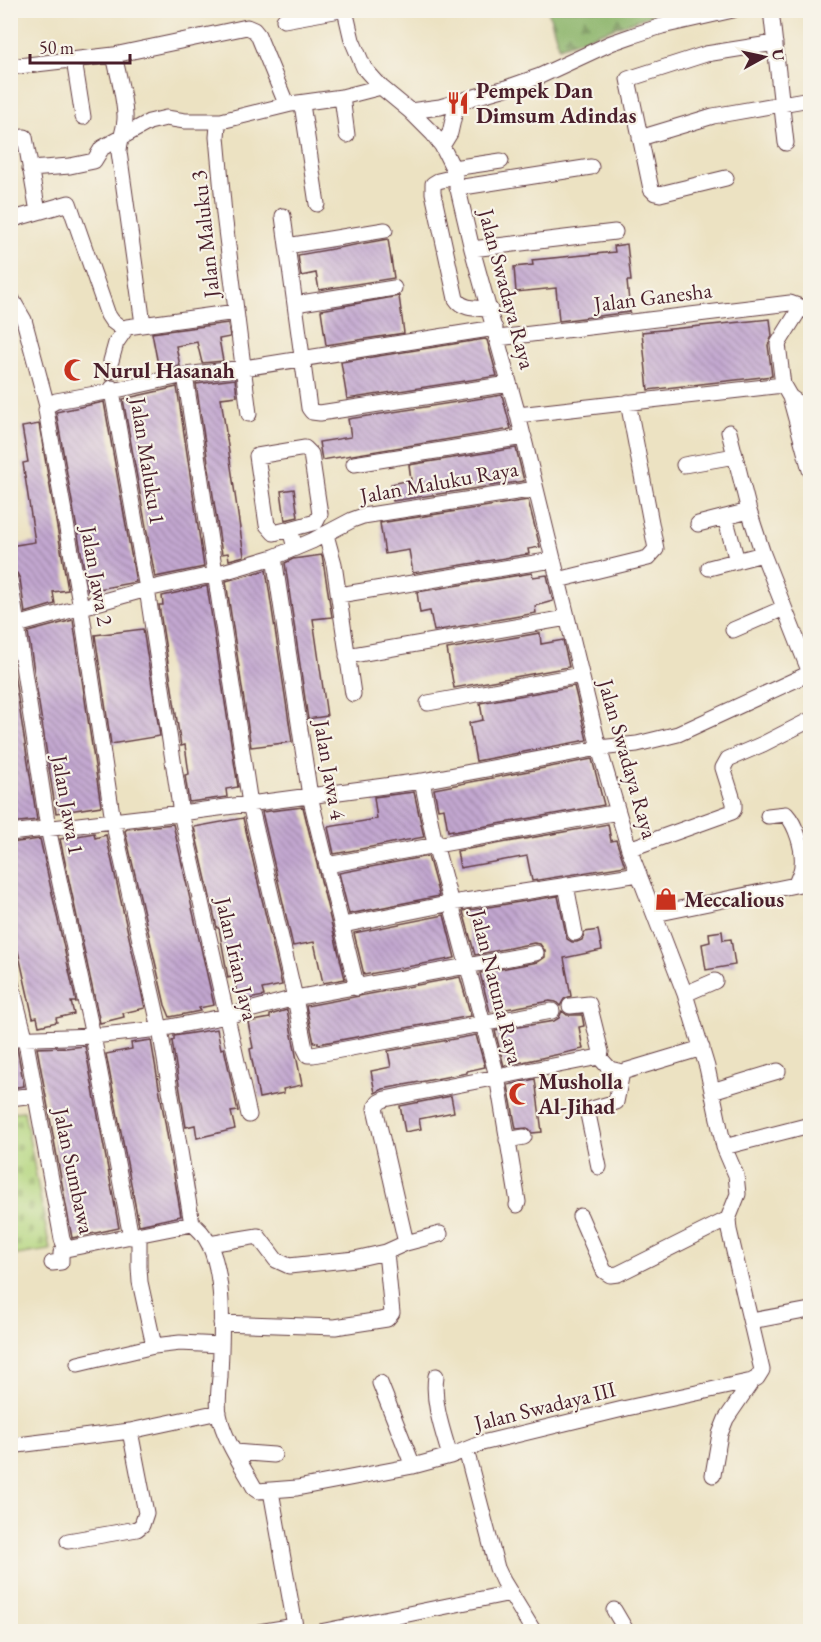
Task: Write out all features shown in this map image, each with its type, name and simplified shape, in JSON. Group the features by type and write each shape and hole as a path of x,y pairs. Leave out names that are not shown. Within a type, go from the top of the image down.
{"street":[{"path":"284,20 340,10"},
{"name":"Jalan Swadaya Raya","path":"345,10 358,57 364,68 381,87 410,111 442,146 455,178 472,249 518,415 519,438 536,489 546,561 558,580 561,619 574,676 599,748 629,849 685,994 702,1047 724,1147 739,1185 738,1194 728,1219"},
{"path":"410,111 457,102 540,76 611,43 695,14 733,10"},
{"path":"771,10 786,143"},
{"path":"10,67 114,55 247,27 254,30 258,36 285,101 296,104"},
{"path":"726,178 660,194 651,189 628,79 631,76 706,54 775,43"},
{"path":"114,55 125,114 125,128 119,141 119,152 143,324"},
{"path":"74,60 83,117"},
{"path":"30,169 70,166 94,161 102,148 149,122 166,118 185,121 221,121 381,87"},
{"path":"342,97 347,135"},
{"path":"640,138 713,116 810,99"},
{"path":"442,146 450,133 457,102"},
{"path":"296,104 317,204"},
{"name":"Jalan Maluku 3","path":"221,121 218,125 217,137 224,214 249,414"},
{"path":"10,138 25,137 38,212"},
{"path":"455,178 501,161"},
{"path":"490,309 464,307 456,299 433,184 455,178 591,167"},
{"path":"10,220 69,203 108,315 124,330"},
{"path":"283,216 309,408 312,412 320,413 509,384"},
{"path":"287,246 385,230"},
{"path":"472,249 615,232"},
{"path":"10,274 10,287"},
{"path":"295,304 394,288"},
{"name":"Jalan Jawa 2","path":"10,296 24,320 44,402 47,406 114,825 160,1029 192,1220"},
{"name":"Jalan Ganesha","path":"496,333 790,303 806,310"},
{"path":"806,310 778,344 786,391 810,470"},
{"path":"111,361 116,344 124,330 132,326 236,312"},
{"name":"Jalan Maluku 1","path":"181,813 147,589 112,390 184,375 496,333"},
{"path":"184,375 250,804 295,998 304,1049 308,1055 313,1055 552,1011"},
{"path":"47,406 56,401 112,390"},
{"path":"518,415 628,402 786,391 810,411"},
{"path":"558,580 648,558 656,549 628,402"},
{"path":"10,833 48,828 114,825 181,813 422,781 599,748 637,744 678,734 810,673 763,554 749,511 729,432"},
{"path":"354,464 519,438"},
{"path":"305,448 311,454 320,514 316,522 290,530 274,533 267,525 256,456 305,448"},
{"path":"684,465 735,456"},
{"name":"Jalan Maluku Raya","path":"14,626 274,557 363,516 536,489"},
{"path":"698,524 749,511"},
{"path":"725,517 737,561"},
{"path":"290,530 295,548"},
{"path":"326,535 339,595 353,694"},
{"path":"709,568 763,554"},
{"name":"Jalan Jawa 4","path":"274,557 310,796 357,988"},
{"path":"339,595 546,561"},
{"name":"Jalan Jawa 1","path":"10,580 14,626 48,828 135,1237 154,1346"},
{"path":"733,630 784,608"},
{"path":"347,656 561,619"},
{"path":"428,703 574,676"},
{"path":"629,849 732,812 734,804 723,768 728,759 764,744 810,720"},
{"name":"Jalan Natuna Raya","path":"422,781 435,844 497,1076 517,1205"},
{"path":"327,865 618,812"},
{"name":"Jalan Irian Jaya","path":"181,813 249,1115"},
{"path":"655,914 803,883 802,856 793,825 786,814 768,816"},
{"path":"343,925 452,903 639,874"},
{"path":"566,885 574,933"},
{"path":"18,1038 93,1036 160,1029 227,1016 295,998 536,953"},
{"name":"Jalan Sumbawa","path":"10,979 18,1038 35,1095 62,1239 66,1249 135,1237 192,1220"},
{"path":"685,994 715,981"},
{"path":"570,1006 587,1003 590,1005 601,1052 599,1058"},
{"path":"599,1058 610,1069 622,1072 702,1047"},
{"path":"406,1243 375,1108 379,1102 497,1076 599,1058"},
{"path":"712,1091 778,1071"},
{"path":"599,1167 588,1114 592,1109 616,1102 622,1072"},
{"path":"10,1098 35,1095"},
{"path":"724,1147 810,1125"},
{"path":"507,1140 524,1137"},
{"path":"579,1216 604,1271 610,1275 618,1274 728,1219 762,1370 726,1419 720,1434 713,1475"},
{"path":"192,1220 209,1244 219,1275 221,1323 219,1412 223,1427 255,1489 271,1491 297,1488 413,1466 466,1450"},
{"path":"209,1244 258,1236 276,1260 289,1266 355,1259 386,1252 406,1243 440,1234"},
{"path":"51,1263 61,1262 61,1253 66,1249"},
{"path":"221,1323 335,1327 387,1318 392,1313 386,1252"},
{"path":"751,1320 810,1310"},
{"path":"78,1364 154,1346 180,1343 221,1345"},
{"path":"436,1376 434,1386 441,1428 450,1456"},
{"name":"Jalan Swadaya III","path":"534,1632 497,1568 466,1450 482,1443 755,1380"},
{"path":"380,1383 413,1466"},
{"path":"10,1446 130,1431 219,1412"},
{"path":"68,1541 137,1529 142,1525 146,1513 130,1431"},
{"path":"235,1452 274,1455"},
{"path":"259,1632 297,1629 271,1491"},
{"path":"320,1632 511,1593"},
{"path":"614,1610 627,1632"}],"green space":[{"path":"548,10 663,10 663,11 559,47"},
{"path":"24,1111 50,1250 11,1256 11,1112"}],"building":[{"path":"388,239 394,278 319,290 316,273 301,276 298,255"},
{"path":"627,244 631,281 627,281 630,312 559,321 556,288 516,292 514,267 533,265 532,260 615,252 614,246"},
{"path":"399,296 404,333 326,345 321,310"},
{"path":"770,319 772,336 768,345 772,376 648,390 642,332"},
{"path":"228,323 230,337 219,339 223,361 202,363 197,342 176,346 180,366 159,370 152,333"},
{"path":"485,339 497,376 347,399 341,362"},
{"path":"118,367 120,377 106,380 106,369 113,371"},
{"path":"235,379 237,396 221,398 244,556 229,560 228,553 222,554 196,384"},
{"path":"177,387 204,567 155,577 123,399"},
{"path":"502,395 511,429 322,460 319,442 351,437 348,419"},
{"path":"104,402 136,582 88,591 56,412"},
{"path":"39,424 68,590 53,592 55,604 25,613 20,579 17,573 12,571 10,546 35,542 23,463 28,462 22,427"},
{"path":"516,448 524,481 393,501 391,484 411,480 409,465"},
{"path":"294,489 298,517 285,520 281,491"},
{"path":"528,500 540,547 528,549 529,554 413,573 409,550 385,554 380,523"},
{"path":"322,555 332,617 313,619 327,716 308,719 285,563 293,559"},
{"path":"266,570 292,742 251,747 226,581"},
{"path":"532,573 533,577 547,575 553,601 535,606 536,613 434,631 430,611 420,613 417,592"},
{"path":"207,586 238,787 226,789 227,797 189,802 185,775 189,774 185,745 181,746 159,605 163,605 162,596"},
{"path":"73,620 101,806 56,813 28,632"},
{"path":"143,629 160,736 111,744 95,635"},
{"path":"540,633 541,644 563,640 569,667 454,688 447,649"},
{"path":"10,648 37,820 10,823"},
{"path":"574,686 587,740 476,761 469,723 483,720 480,703"},
{"path":"592,759 604,805 453,832 453,830 448,831 444,808 438,809 434,789"},
{"path":"414,792 424,837 334,854 328,827 377,819 374,797"},
{"path":"303,807 345,979 323,983 314,942 293,946 262,812"},
{"path":"243,818 282,985 262,989 264,996 243,1000 242,993 237,994 234,976 228,978 219,928 217,928 194,827"},
{"path":"173,824 214,1005 199,1008 200,1011 170,1017 165,1005 125,831"},
{"path":"608,824 611,841 616,840 625,866 532,881 527,856 460,868 457,851"},
{"path":"94,833 95,838 106,835 145,1008 123,1013 124,1017 100,1023 60,839"},
{"path":"40,839 76,1002 71,1002 74,1014 56,1018 57,1022 39,1026 37,1017 33,1018 18,951 13,952 10,941 10,935 13,935 10,922 10,843"},
{"path":"428,856 439,896 349,914 339,873"},
{"path":"558,896 567,939 577,942 582,940 585,932 598,930 602,950 564,958 571,996 564,999 560,1006 550,1001 490,1012 480,973 538,962 545,957 545,951 540,944 534,943 475,955 463,911"},
{"path":"444,915 455,958 364,975 354,933"},
{"path":"722,931 723,940 731,939 735,965 706,970 702,944 710,942 709,933"},
{"path":"460,977 471,1016 314,1043 306,1006"},
{"path":"287,1010 302,1085 283,1089 284,1093 259,1098 250,1049 253,1048 248,1022 270,1018 270,1015"},
{"path":"562,1011 567,1015 582,1015 584,1026 579,1027 583,1049 504,1066 495,1031 554,1021 559,1018"},
{"path":"217,1029 221,1049 224,1048 238,1111 231,1112 235,1129 197,1138 195,1125 186,1127 172,1041 174,1036"},
{"path":"476,1035 485,1067 467,1071 467,1073 383,1089 375,1093 371,1071 391,1067 388,1051"},
{"path":"151,1040 181,1216 139,1225 106,1054 132,1049 131,1043"},
{"path":"85,1046 119,1228 72,1238 37,1048"},
{"path":"17,1048 24,1086 10,1088 10,1049"},
{"path":"535,1079 542,1132 532,1133 527,1128 516,1129 508,1085"},
{"path":"451,1096 454,1112 419,1119 421,1129 405,1132 400,1106"}],"tunnel":[{"path":"111,361 112,388"}],"place":[{"name":"Pempek Dan Dimsum Adindas","path":"458,103"},
{"name":"Nurul Hasanah","path":"75,370"},
{"name":"Meccalious","path":"666,899"},
{"name":"Musholla Al-Jihad","path":"520,1094"}]}
